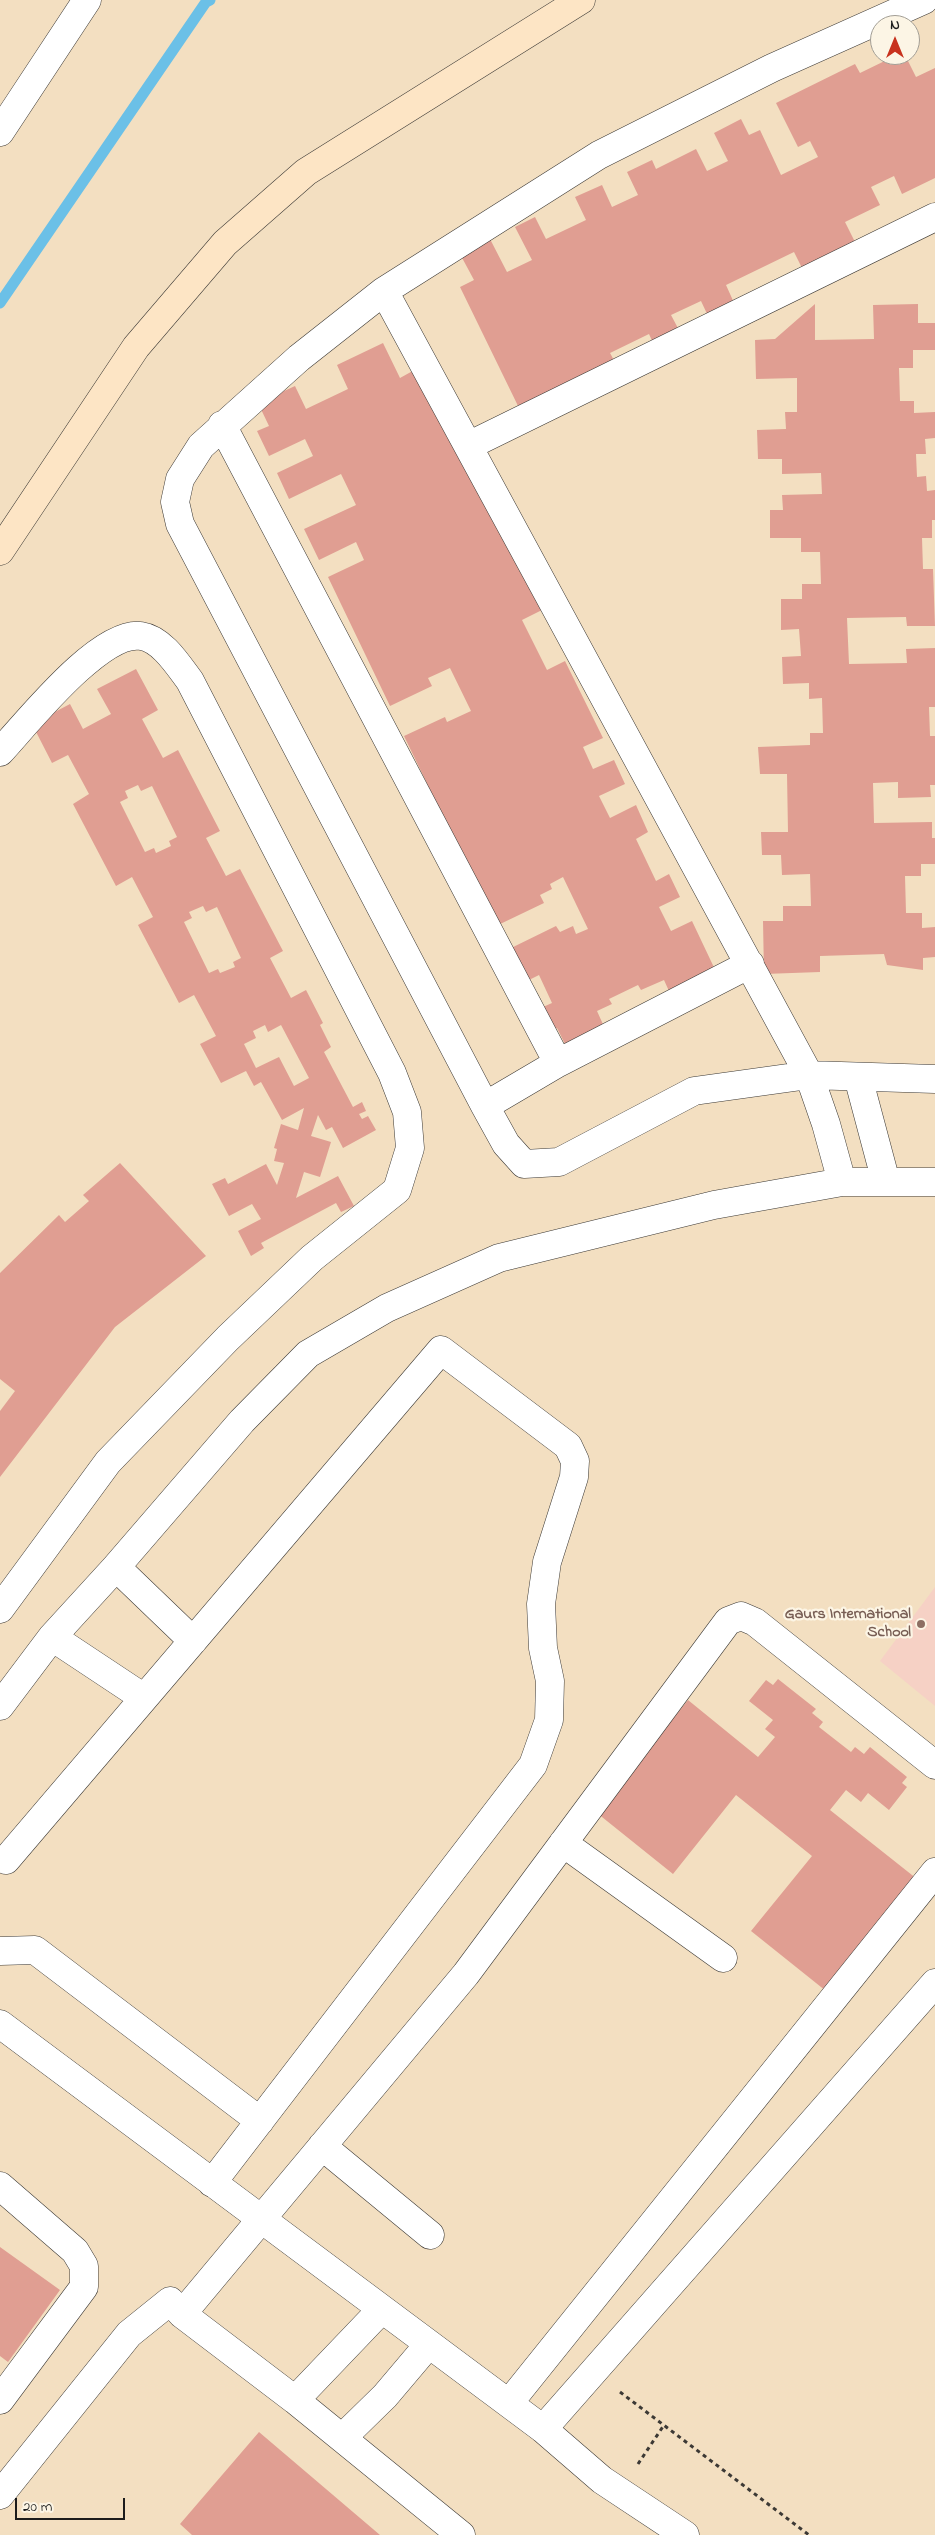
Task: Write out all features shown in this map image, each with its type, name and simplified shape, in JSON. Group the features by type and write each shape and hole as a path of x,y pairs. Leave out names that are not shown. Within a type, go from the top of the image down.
{"street":[{"path":"0,132 87,0"},
{"path":"0,551 136,347 225,242 306,172 582,0"},
{"path":"924,0 772,68 599,155 384,291 299,358 222,425 202,446 180,479 175,502 180,524 485,1106 506,1144 524,1164 559,1162 694,1091 809,1075 935,1079"},
{"path":"468,446 935,217"},
{"path":"384,291 809,1075 826,1124 842,1182"},
{"path":"222,425 558,1063"},
{"path":"0,752 81,665 111,642 140,636 166,648 190,681 392,1073 407,1112 410,1148 397,1190 312,1258 228,1338 108,1462 0,1610"},
{"path":"485,1106 558,1063 750,964"},
{"path":"858,1077 886,1182"},
{"path":"0,1706 52,1637 116,1568 242,1421 308,1354 388,1308 499,1258 714,1205 842,1182 935,1182"},
{"path":"6,1860 441,1350 568,1446 575,1460 574,1477 547,1562 541,1604 543,1648 550,1680 549,1720 532,1766 212,2183"},
{"path":"116,1568 193,1641"},
{"path":"182,2314 466,1974 728,1621 741,1616 755,1622 935,1765"},
{"path":"52,1637 144,1698"},
{"path":"563,1843 723,1958"},
{"path":"509,2404 935,1872"},
{"path":"0,1951 35,1950 260,2120"},
{"path":"543,2429 935,1983"},
{"path":"0,2024 543,2429 577,2460 619,2493 681,2534"},
{"path":"322,2146 430,2235"},
{"path":"0,2186 75,2251 84,2266 84,2287 0,2400"},
{"path":"0,2495 129,2334 170,2301 182,2314 295,2400 461,2535"},
{"path":"295,2400 382,2309"},
{"path":"342,2438 385,2396 429,2344"}],"path":[{"path":"593,2372 809,2535"},
{"path":"619,2493 664,2425"}],"shaded area":[{"name":"Gaurs International School","path":"935,1587 935,1706 880,1661"}],"building":[{"path":"855,64 860,73 876,65 910,65 916,77 935,68 935,178 902,194 894,176 871,187 880,205 845,222 857,246 804,272 794,252 726,285 735,305 709,318 701,301 671,315 680,332 654,345 649,334 610,353 616,364 520,410 460,287 474,280 460,254 490,239 507,272 532,260 515,227 535,217 546,239 586,220 575,197 602,185 612,207 638,195 627,172 652,160 656,169 696,149 707,171 728,161 714,133 741,119 749,135 760,130 781,175 818,157 810,141 798,147 776,103"},
{"path":"815,304 815,340 874,339 873,305 918,304 918,323 935,323 935,350 913,350 913,368 899,368 900,401 914,401 914,413 935,412 935,438 925,439 926,454 916,454 917,477 926,476 927,491 935,490 935,520 932,520 932,538 922,538 923,569 933,569 935,626 907,626 906,617 847,618 849,664 907,663 906,649 935,648 935,707 929,707 930,736 935,736 935,785 930,785 931,797 898,798 898,782 873,783 874,823 932,822 932,838 935,838 935,864 921,864 921,876 905,876 906,913 922,913 922,928 935,927 935,957 923,958 923,970 887,965 884,954 820,956 820,972 764,974 763,921 783,921 783,906 811,906 810,874 782,875 781,855 762,855 761,832 788,832 787,774 760,774 758,747 810,745 810,733 823,733 822,698 809,699 809,683 783,684 782,657 801,656 799,629 781,630 781,599 802,599 802,584 821,584 820,552 801,552 801,538 770,538 770,510 783,510 782,495 822,494 821,473 782,474 782,459 758,459 757,430 786,429 785,412 797,412 797,378 756,379 755,340 775,339"},
{"path":"383,343 400,378 418,368 542,610 522,620 547,670 565,661 603,738 583,747 593,769 614,760 625,784 599,796 610,818 636,805 648,832 636,839 656,881 669,874 680,897 659,907 671,931 692,921 719,978 673,1000 664,980 641,990 638,985 609,999 612,1004 597,1011 606,1031 568,1050 557,1028 545,1035 534,1011 552,1003 539,975 521,984 505,951 556,926 560,932 573,926 576,934 588,929 563,877 550,884 552,889 540,895 544,903 496,926 404,736 445,717 447,722 471,711 450,668 428,678 432,686 390,706 328,577 364,560 356,542 319,560 304,529 356,505 341,474 289,499 277,473 313,456 305,439 269,456 257,431 269,426 258,403 295,386 306,409 348,389 337,365"},
{"path":"136,669 158,710 142,719 163,758 178,750 220,831 206,838 226,876 240,869 283,951 270,958 291,998 306,990 323,1023 320,1025 331,1047 324,1052 353,1107 362,1102 366,1111 359,1114 362,1119 368,1116 376,1130 343,1148 332,1127 326,1130 318,1115 311,1136 331,1142 320,1177 304,1172 296,1198 338,1176 354,1206 341,1212 336,1203 261,1243 264,1248 251,1256 238,1231 261,1219 252,1204 229,1216 212,1184 225,1178 228,1184 266,1164 277,1185 284,1163 274,1161 277,1149 274,1148 281,1124 298,1130 304,1108 282,1120 261,1082 254,1086 246,1071 221,1083 200,1044 216,1036 194,995 179,1003 138,925 153,917 132,877 116,886 73,804 89,794 68,755 52,763 32,724 70,704 83,729 111,714 97,689","holes":["138,785 141,791 152,786 177,837 169,841 171,846 156,853 154,848 145,852 120,802 128,798 125,791","203,906 206,912 217,907 241,958 233,962 235,967 220,973 218,969 209,973 184,922 192,918 189,912","265,1025 268,1032 281,1025 309,1078 294,1086 279,1057 256,1068 244,1044 256,1038 253,1031"]},
{"path":"120,1163 206,1256 115,1327 0,1477 0,1411 15,1391 0,1379 0,1273 59,1215 65,1222 89,1201 83,1195"},
{"path":"778,1679 816,1709 812,1713 823,1722 819,1727 851,1752 855,1747 864,1754 870,1747 907,1777 902,1783 907,1787 889,1810 868,1793 861,1802 846,1790 830,1810 917,1879 826,1991 751,1931 812,1856 736,1795 673,1874 597,1813 688,1700 758,1757 775,1737 765,1729 773,1720 749,1701 766,1680 773,1685"},
{"path":"0,2247 60,2290 8,2362 0,2356"},
{"path":"259,2432 380,2535 192,2535 180,2524"}],"waterway":[{"path":"0,303 206,2 210,0"}],"place":[{"name":"Gaurs International School","path":"921,1624"}]}
